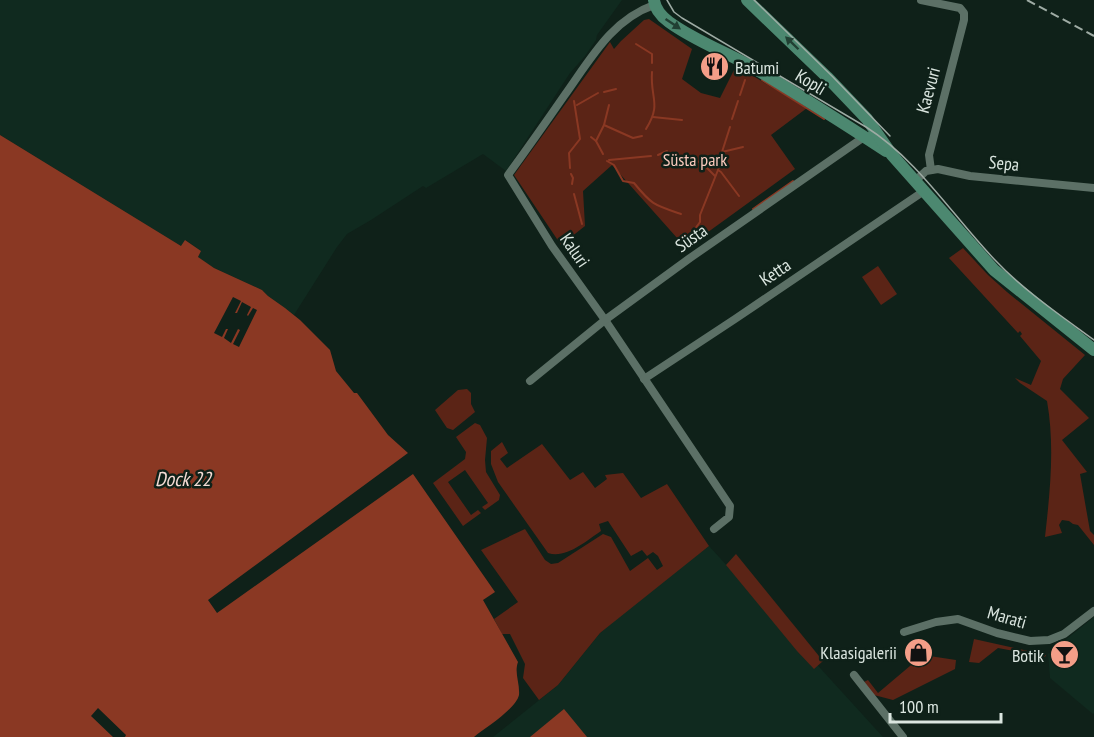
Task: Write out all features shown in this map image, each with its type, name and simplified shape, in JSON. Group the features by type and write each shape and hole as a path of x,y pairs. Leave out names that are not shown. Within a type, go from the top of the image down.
{"street":[{"name":"Kopli","path":"747,0 867,119 870,134"},
{"name":"Kaevuri","path":"921,0 960,8 964,14 928,155 931,170"},
{"name":"Kopli","path":"654,2 660,14 668,21 870,134 892,155 994,270 1094,350"},
{"name":"Kaluri","path":"654,2 627,18 600,45 508,175 552,246 605,320 730,506 729,517 714,529"},
{"name":"Süsta","path":"530,381 605,320 690,258 870,134"},
{"path":"915,181 926,171 931,170"},
{"name":"Sepa","path":"931,170 1094,188"},
{"name":"Ketta","path":"644,379 924,191"},
{"name":"Marati","path":"904,632 936,622 958,619 1030,641 1049,640 1064,634 1094,611"},
{"path":"854,675 903,737"}],"shaded area":[{"path":"0,0 622,0 585,56 570,73 506,171 483,154 426,188 423,186 347,234 294,315 262,290 198,258 201,251 186,240 182,247 0,135"},
{"path":"709,546 883,737 493,737 558,685 600,633 660,582"},
{"path":"1094,617 1093,714 1050,678 1048,654"}],"green space":[{"name":"Süsta park","path":"649,19 692,49 682,79 701,93 720,98 736,66 807,108 771,135 795,169 686,248 612,165 583,191 585,226 561,245 514,175 610,42 614,49 644,20"},
{"path":"963,248 1007,292 1085,355 1063,379 1060,389 1089,418 1062,440 1087,472 1080,474 1090,531 1094,535 1094,545 1078,525 1069,521 1062,520 1059,525 1062,533 1045,537 1051,452 1047,401 1015,378 1031,385 1041,361 1020,336 1022,334 1020,331 1018,333 949,258"},
{"path":"878,266 897,294 881,305 862,277"},
{"path":"467,389 471,393 471,404 475,412 453,430 447,428 435,410 458,390"},
{"path":"475,423 480,425 487,438 486,472 500,495 499,500 485,510 482,507 488,503 465,470 448,482 471,515 478,510 481,513 463,526 433,483 465,459 466,452 456,437"},
{"path":"502,442 508,453 500,459 507,468 542,444 570,480 583,472 595,488 607,479 605,475 623,473 641,498 667,484 709,546 600,633 558,685 539,700 523,678 525,664 510,634 502,634 494,619 518,602 481,550 525,529 545,560 551,564 558,563 603,534 611,537 630,571 648,558 657,570 663,566 653,552 647,556 642,550 631,556 608,521 599,524 601,531 576,548 562,554 548,553 498,482 491,464 491,451"},
{"path":"736,554 823,661 814,669 726,565"},
{"path":"974,639 1046,655 1045,657 998,648 979,663 969,662"},
{"path":"923,655 956,660 955,669 893,700 874,695 864,682 868,680 878,693"}],"water":[{"name":"Dock 22","path":"0,135 181,246 185,240 201,251 198,257 214,268 262,290 300,320 330,350 336,371 354,393 357,393 388,435 408,453 208,600 217,613 413,474 495,592 483,600 518,662 519,695 506,712 474,737 125,737 126,735 98,708 91,716 113,737 0,737"},
{"path":"564,709 587,737 530,737"}],"pier":[{"path":"233,297 241,301 235,313 242,302 251,307 248,316 253,308 257,310 239,347 233,344 240,330 238,329 231,343 224,338 228,329 222,337 214,333"}],"waterway":[{"path":"636,44 652,54 652,63"},
{"path":"646,129 654,107 652,72"},
{"path":"740,95 745,80"},
{"path":"762,80 824,119"},
{"path":"604,92 616,89"},
{"path":"577,105 598,93"},
{"path":"570,168 569,153 580,139 574,101"},
{"path":"732,119 738,101"},
{"path":"596,141 604,125 609,105"},
{"path":"653,117 682,120"},
{"path":"604,125 633,138 642,136"},
{"path":"730,127 722,152 743,147"},
{"path":"591,137 603,154"},
{"path":"658,155 667,151"},
{"path":"609,160 651,156"},
{"path":"695,229 700,222 700,215 721,157"},
{"path":"695,160 703,164 715,176"},
{"path":"607,161 614,165 623,181 634,183 654,203 681,214"},
{"path":"718,170 739,196"},
{"path":"571,174 572,184"},
{"path":"753,209 793,181"},
{"path":"574,194 582,224"}],"tram line":[{"path":"667,0 674,12 682,18 885,140 934,189 1005,270 1042,302 1094,340"},
{"path":"754,0 890,136"}],"railway":[{"path":"1027,0 1094,36"}],"place":[{"name":"Batumi","path":"714,67"},
{"name":"Klaasigalerii","path":"918,652"},
{"name":"Botik","path":"1065,655"}]}
